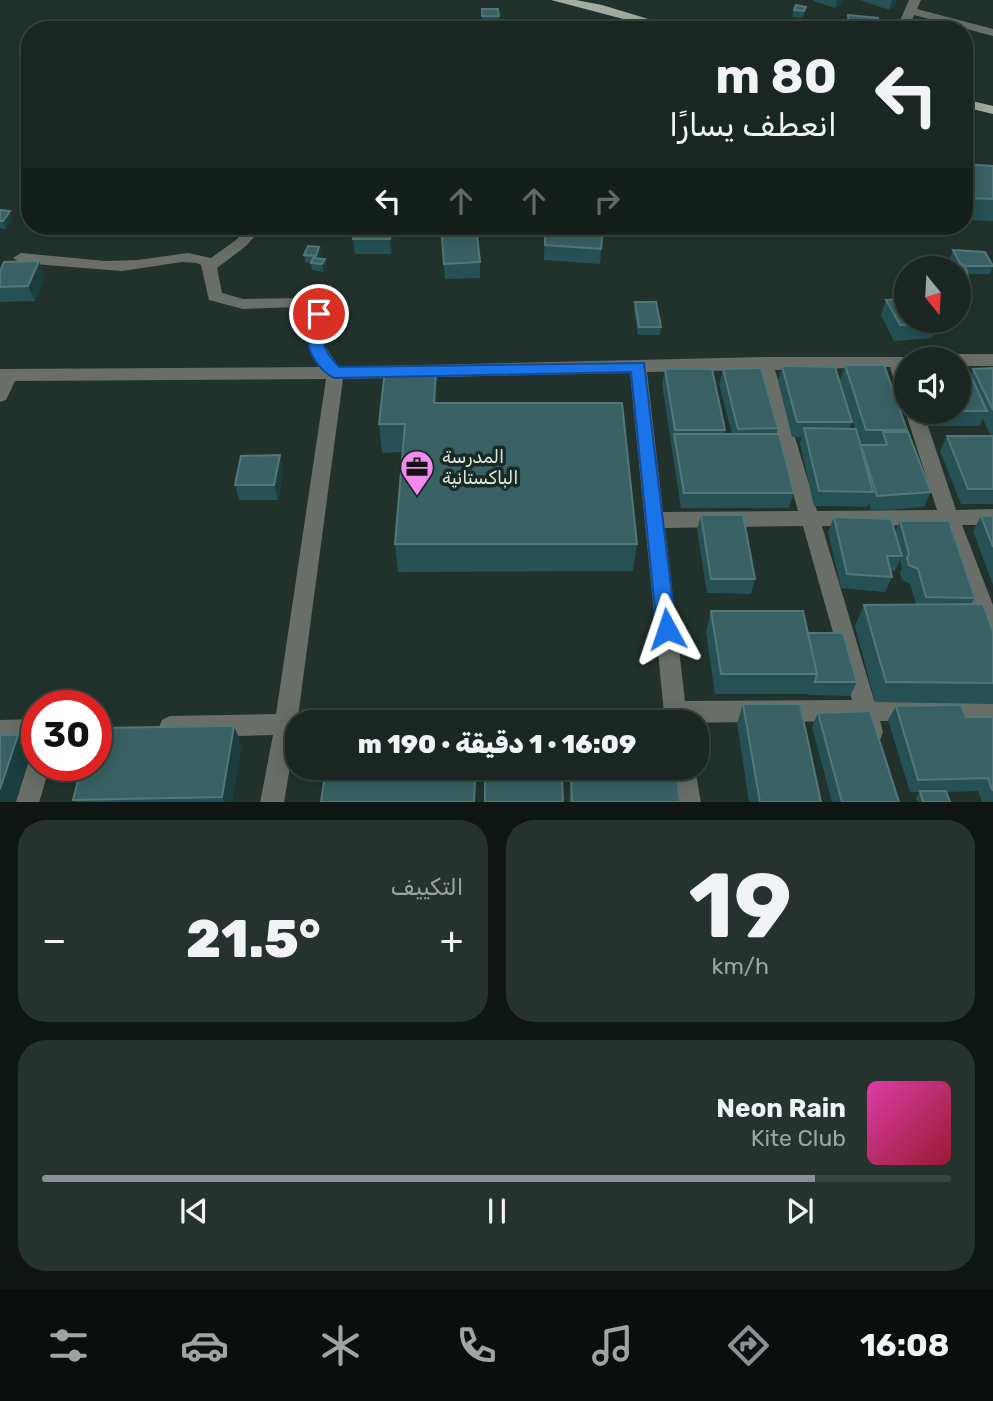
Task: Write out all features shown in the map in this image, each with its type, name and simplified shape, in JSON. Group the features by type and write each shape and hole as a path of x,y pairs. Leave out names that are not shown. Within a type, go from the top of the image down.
{"main road":[{"path":"557,0 602,8 648,21"},
{"path":"973,105 993,110"}],"street":[{"path":"913,6 955,21"},
{"path":"973,27 993,33"},
{"path":"209,267 249,235"},
{"path":"21,258 113,267 134,267 188,256 200,258 208,262 212,289 215,296 223,300 243,304 305,302 312,305 319,314 315,336 317,354 335,373"},
{"path":"971,360 993,360"},
{"path":"0,396 4,375 335,373 894,361"},
{"path":"765,363 878,751"},
{"path":"638,366 675,710"},
{"path":"288,710 335,373"},
{"path":"918,424 949,516 993,632"},
{"path":"656,520 811,516 993,517"},
{"path":"709,716 993,710"},
{"path":"150,727 285,724"},
{"path":"0,731 21,730"},
{"path":"272,802 285,730"},
{"path":"685,780 689,802"},
{"path":"27,802 33,781"}],"building":[{"path":"796,5 806,7 804,11 794,10"},
{"path":"482,9 498,9 499,16 482,16"},
{"path":"848,15 878,18 878,21 848,21"},
{"path":"973,165 993,166 993,199 973,198"},
{"path":"0,210 10,211 3,221 0,221"},
{"path":"354,235 390,235 390,239 353,239"},
{"path":"442,235 477,235 480,262 444,264"},
{"path":"545,235 602,235 601,249 545,245"},
{"path":"308,246 319,247 316,256 304,255"},
{"path":"953,250 985,252 993,266 971,266 971,256 956,256"},
{"path":"313,258 325,259 322,264 311,263"},
{"path":"39,261 28,286 0,287 0,271 4,262"},
{"path":"886,300 894,300 894,314"},
{"path":"635,302 656,302 661,327 639,327"},
{"path":"845,365 884,365 894,393 894,424 905,424 907,430 866,430"},
{"path":"782,366 835,367 852,422 797,422"},
{"path":"761,368 778,428 738,429 723,369"},
{"path":"993,368 993,410 973,369"},
{"path":"665,369 712,369 725,430 675,430"},
{"path":"385,370 436,370 434,403 622,403 637,544 395,544 405,424 379,424"},
{"path":"971,376 987,411 971,411"},
{"path":"804,428 856,429 873,492 819,491"},
{"path":"883,432 908,432 931,492 877,496 861,445 887,445"},
{"path":"674,434 779,434 794,493 684,493"},
{"path":"947,436 993,436 993,489 968,489"},
{"path":"280,455 274,485 235,485 241,456"},
{"path":"701,515 743,515 755,579 711,579"},
{"path":"981,516 993,516 993,547"},
{"path":"834,517 891,519 902,556 887,556 892,577 847,574"},
{"path":"900,521 949,521 975,598 926,597 918,569 909,565 909,554"},
{"path":"983,604 993,632 993,683 886,682 864,605"},
{"path":"711,611 803,611 817,674 721,674"},
{"path":"808,633 843,633 857,682 815,682 817,674"},
{"path":"743,704 800,704 821,802 760,802"},
{"path":"961,705 966,717 993,717 993,790 988,778 918,780 896,706"},
{"path":"870,711 899,802 842,802 818,713"},
{"path":"234,726 222,797 73,800 78,781 112,781 112,728"},
{"path":"0,735 18,735 0,789"},
{"path":"324,780 475,780 474,802 321,802"},
{"path":"485,780 562,780 563,802 485,802"},
{"path":"571,780 677,780 680,802 572,802"},
{"path":"920,791 946,791 950,802 923,802"}],"place":[{"name":"المدرسة الباكستانية","path":"417,497"}],"route":[{"path":"319,314 315,336 317,354 335,373 638,366 667,629"}]}
